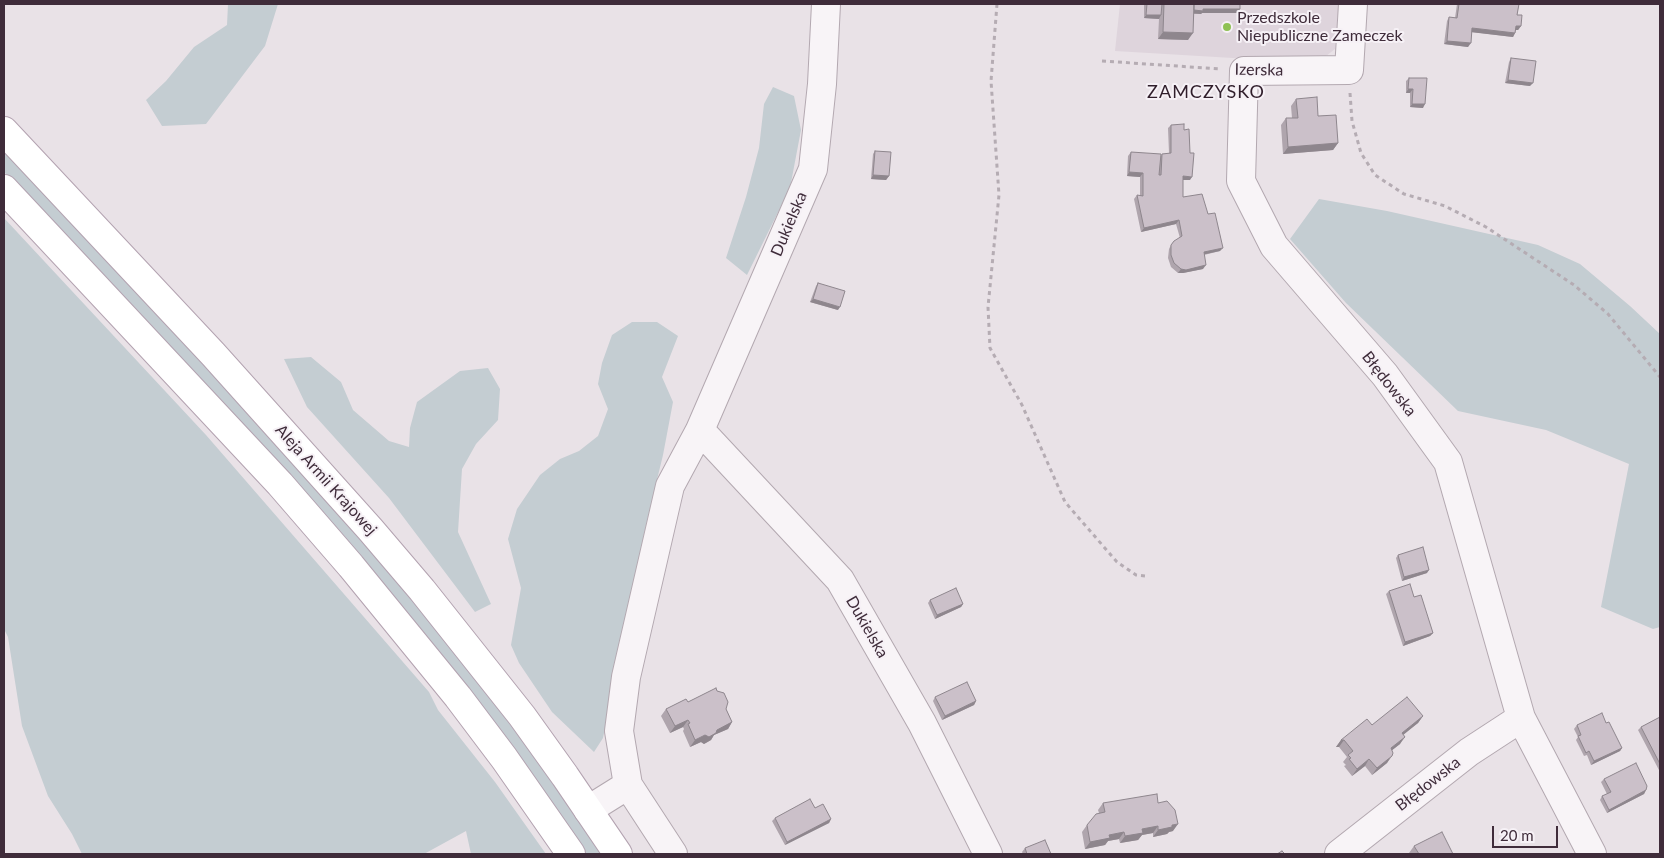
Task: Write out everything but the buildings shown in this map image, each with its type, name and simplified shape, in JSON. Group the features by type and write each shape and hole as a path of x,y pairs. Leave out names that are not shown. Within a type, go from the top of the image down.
{"main road":[{"name":"Aleja Armii Krajowej","path":"4,131 214,354 376,536 474,655 527,724 618,854"},
{"path":"4,189 280,484 351,566 458,697 504,758 571,854"}],"street":[{"name":"Dukielska","path":"673,854 628,784 620,731 626,677 670,486 700,430 813,169 822,84 826,4"},
{"path":"1349,70 1353,4"},
{"name":"Izerska","path":"1244,71 1349,70"},
{"name":"Błędowska","path":"1244,71 1241,181 1274,246 1385,375 1448,462 1521,718 1592,854"},
{"name":"Dukielska","path":"700,430 840,580 922,723 988,854"},
{"name":"Błędowska","path":"1339,854 1469,752 1521,718"},
{"path":"588,810 628,784"}],"path":[{"path":"997,4 991,81 999,195 988,307 990,348 1022,405 1065,502 1118,562 1136,575 1146,576"},
{"name":"Izerska","path":"1102,61 1244,71"},
{"path":"1349,70 1352,122 1361,153 1376,175 1404,194 1445,206 1486,227 1574,285 1608,314 1660,377"}],"shaded area":[{"path":"228,4 278,4 265,46 206,124 162,126 146,100 166,81 194,47 227,25"},
{"name":"Przedszkole Niepubliczne Zameczek","path":"1120,4 1339,4 1335,49 1317,63 1115,51"},
{"path":"773,87 794,96 801,130 790,188 747,275 726,258 746,197 759,148 764,104"},
{"path":"4,149 256,419 412,599 464,663 554,783 602,854 585,854 42,212 4,172"},
{"path":"1319,199 1387,211 1538,245 1580,264 1660,334 1660,627 1653,629 1601,607 1629,464 1546,430 1458,411 1346,303 1290,239"},
{"path":"4,218 206,435 429,692 438,710 495,782 546,854 471,854 466,831 424,854 82,854 48,796 22,726 8,637 4,629"},
{"path":"632,322 657,322 678,336 662,377 673,402 603,738 594,752 552,712 519,663 511,645 521,588 508,539 517,509 540,475 560,459 579,451 598,436 608,409 598,384 602,363 612,335"},
{"path":"311,357 341,382 353,410 389,441 409,447 410,428 417,402 460,371 488,368 500,389 498,420 476,444 462,469 458,532 491,604 475,612 389,498 307,407 284,359"}],"place":[{"name":"Przedszkole Niepubliczne Zameczek","path":"1227,27"}],"district":[{"name":"ZAMCZYSKO","path":"1206,92"}]}
